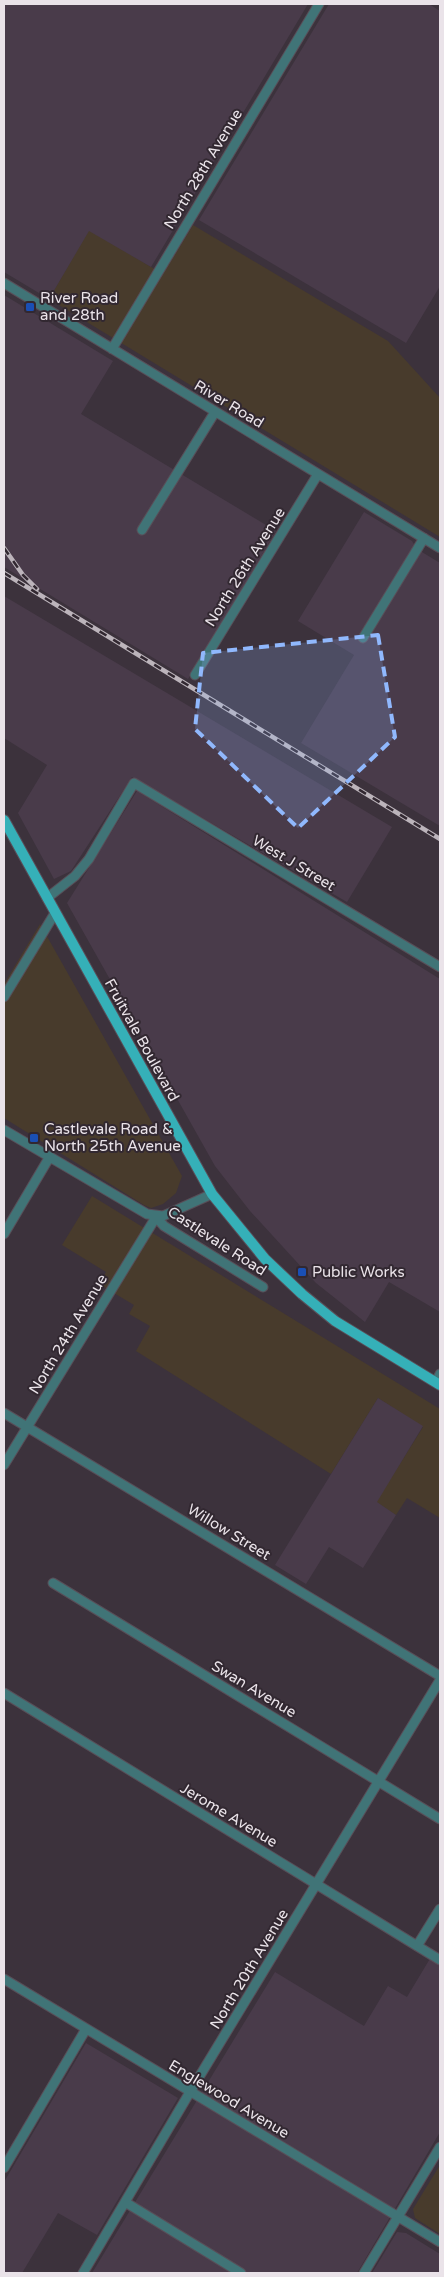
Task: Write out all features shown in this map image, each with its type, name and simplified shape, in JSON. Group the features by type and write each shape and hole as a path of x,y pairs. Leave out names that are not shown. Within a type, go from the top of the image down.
{"main road":[{"name":"Fruitvale Boulevard","path":"4,820 212,1194 265,1258 302,1294 335,1321 439,1380"}],"street":[{"name":"North 28th Avenue","path":"112,349 319,4"},
{"name":"River Road","path":"4,284 440,548"},
{"path":"142,530 215,412"},
{"name":"North 26th Avenue","path":"195,675 318,474"},
{"path":"364,638 424,538"},
{"name":"West J Street","path":"47,898 75,876 89,859 134,783 440,967"},
{"path":"4,997 55,913"},
{"name":"Castlevale Road","path":"4,1130 140,1212 156,1217 163,1216 212,1194"},
{"path":"4,1234 49,1158"},
{"name":"Castlevale Road","path":"156,1217 164,1226 263,1287"},
{"name":"North 24th Avenue","path":"4,1466 156,1217"},
{"name":"Willow Street","path":"4,1413 440,1678"},
{"name":"Swan Avenue","path":"53,1582 440,1819"},
{"name":"North 20th Avenue","path":"83,2273 440,1678"},
{"name":"Jerome Avenue","path":"4,1693 440,1960"},
{"path":"417,1946 440,1909"},
{"name":"Englewood Avenue","path":"4,1979 440,2242"},
{"path":"4,2168 86,2029"},
{"path":"364,2273 440,2147"},
{"path":"124,2202 241,2273"}],"highlighted area":[{"path":"378,635 395,737 298,828 195,729 203,653"}],"shaded area":[{"path":"4,4 308,4 151,267 89,231 49,299 4,272"},
{"path":"329,4 429,4 440,11 440,286 406,343 199,220"},
{"path":"193,225 388,341 440,398 440,537 49,299 89,230 163,274"},
{"path":"4,295 113,361 81,414 276,531 188,679 4,567"},
{"path":"364,512 412,541 417,549 440,563 440,826 301,743 354,655 298,621"},
{"path":"4,596 392,827 347,902 132,777 71,871 54,879 18,813 47,765 4,738"},
{"path":"137,791 440,979 440,1312 389,1282 365,1322 316,1283 250,1211 215,1166 67,903"},
{"path":"40,924 182,1176 176,1193 163,1204 151,1208 144,1205 4,1118 4,984"},
{"path":"92,1196 440,1409 440,1518 407,1498 396,1515 376,1502 423,1427 378,1398 331,1474 136,1351 150,1326 129,1314 134,1305 99,1284 106,1272 62,1245"},
{"path":"378,1398 423,1426 377,1502 396,1515 363,1568 329,1547 306,1584 275,1565"},
{"path":"431,1957 440,1963 440,2132 357,2273 92,2273 275,1972 364,2026 388,1986 407,1997"},
{"path":"86,2043 178,2098 97,2235 58,2213 22,2273 4,2273 4,2182"},
{"path":"440,2165 440,2234 415,2218 413,2209"},
{"path":"397,2232 406,2233 440,2254 440,2273 372,2273"}],"railway":[{"path":"4,548 23,575 37,589"},
{"path":"4,573 440,839"}],"place":[{"name":"River Road and 28th","path":"30,307"},
{"name":"Castlevale Road & North 25th Avenue","path":"34,1138"},
{"name":"Public Works","path":"302,1272"}]}
